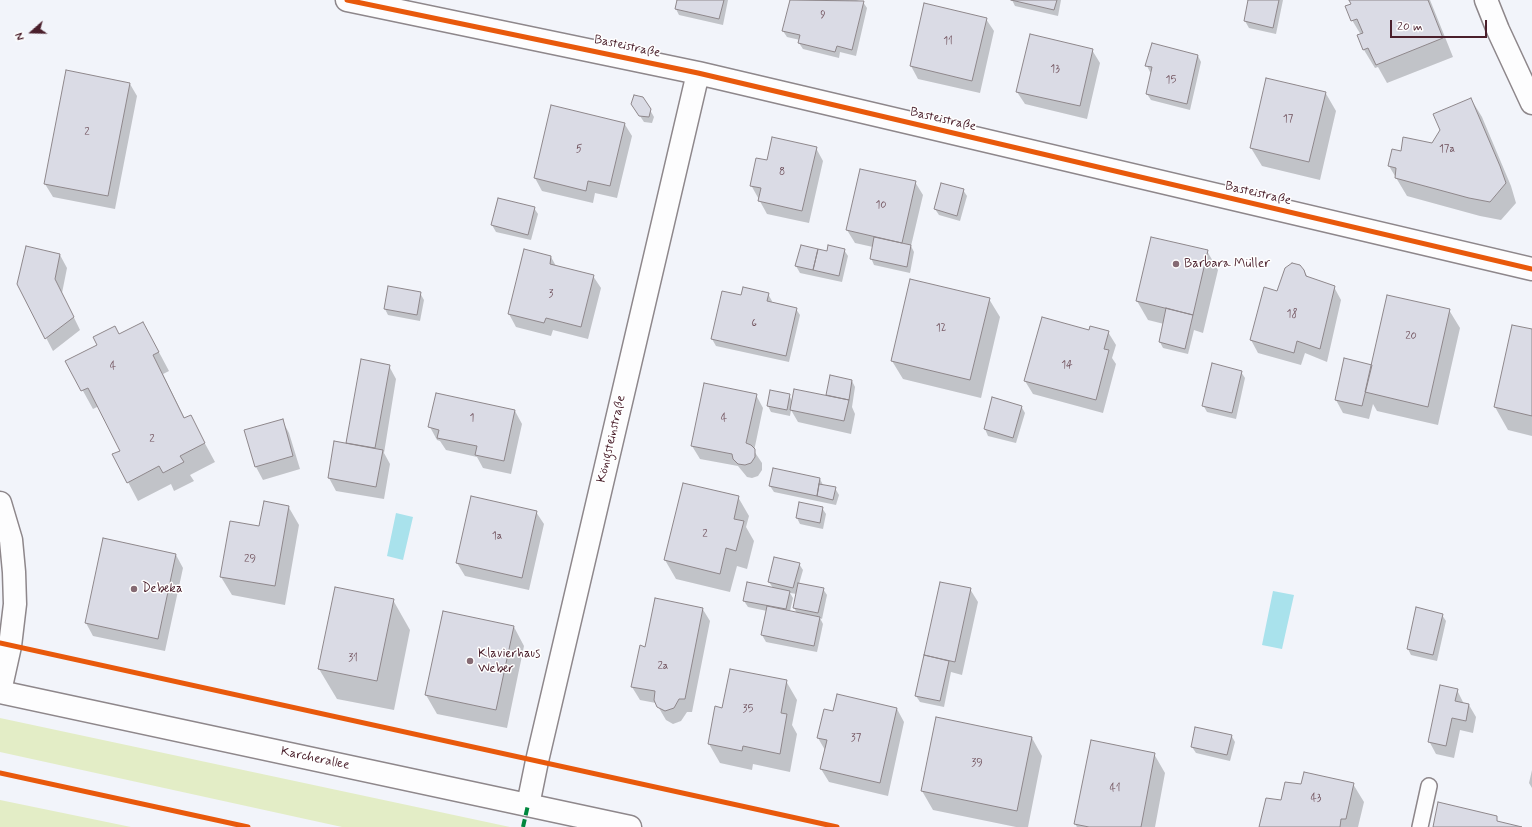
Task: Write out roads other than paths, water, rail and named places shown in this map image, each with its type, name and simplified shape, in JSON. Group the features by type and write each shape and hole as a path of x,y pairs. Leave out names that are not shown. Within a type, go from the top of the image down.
{"street":[{"name":"Basteistraße","path":"347,0 698,74 1532,269"},
{"path":"1486,0 1532,103"},
{"name":"Königsteinstraße","path":"528,805 538,753 698,74"},
{"path":"0,504 11,540 14,572 14,604 10,646 0,691"},
{"name":"Karcherallee","path":"0,691 630,827"}],"lane":[{"path":"1420,827 1429,786"}],"water":[{"path":"396,513 413,517 403,560 387,556"},
{"path":"1273,591 1294,595 1282,649 1262,645"}],"place":[{"name":"Barbara Müller","path":"1176,264"},
{"name":"Debeka","path":"134,589"},
{"name":"Klavierhaus Weber","path":"470,661"}]}
